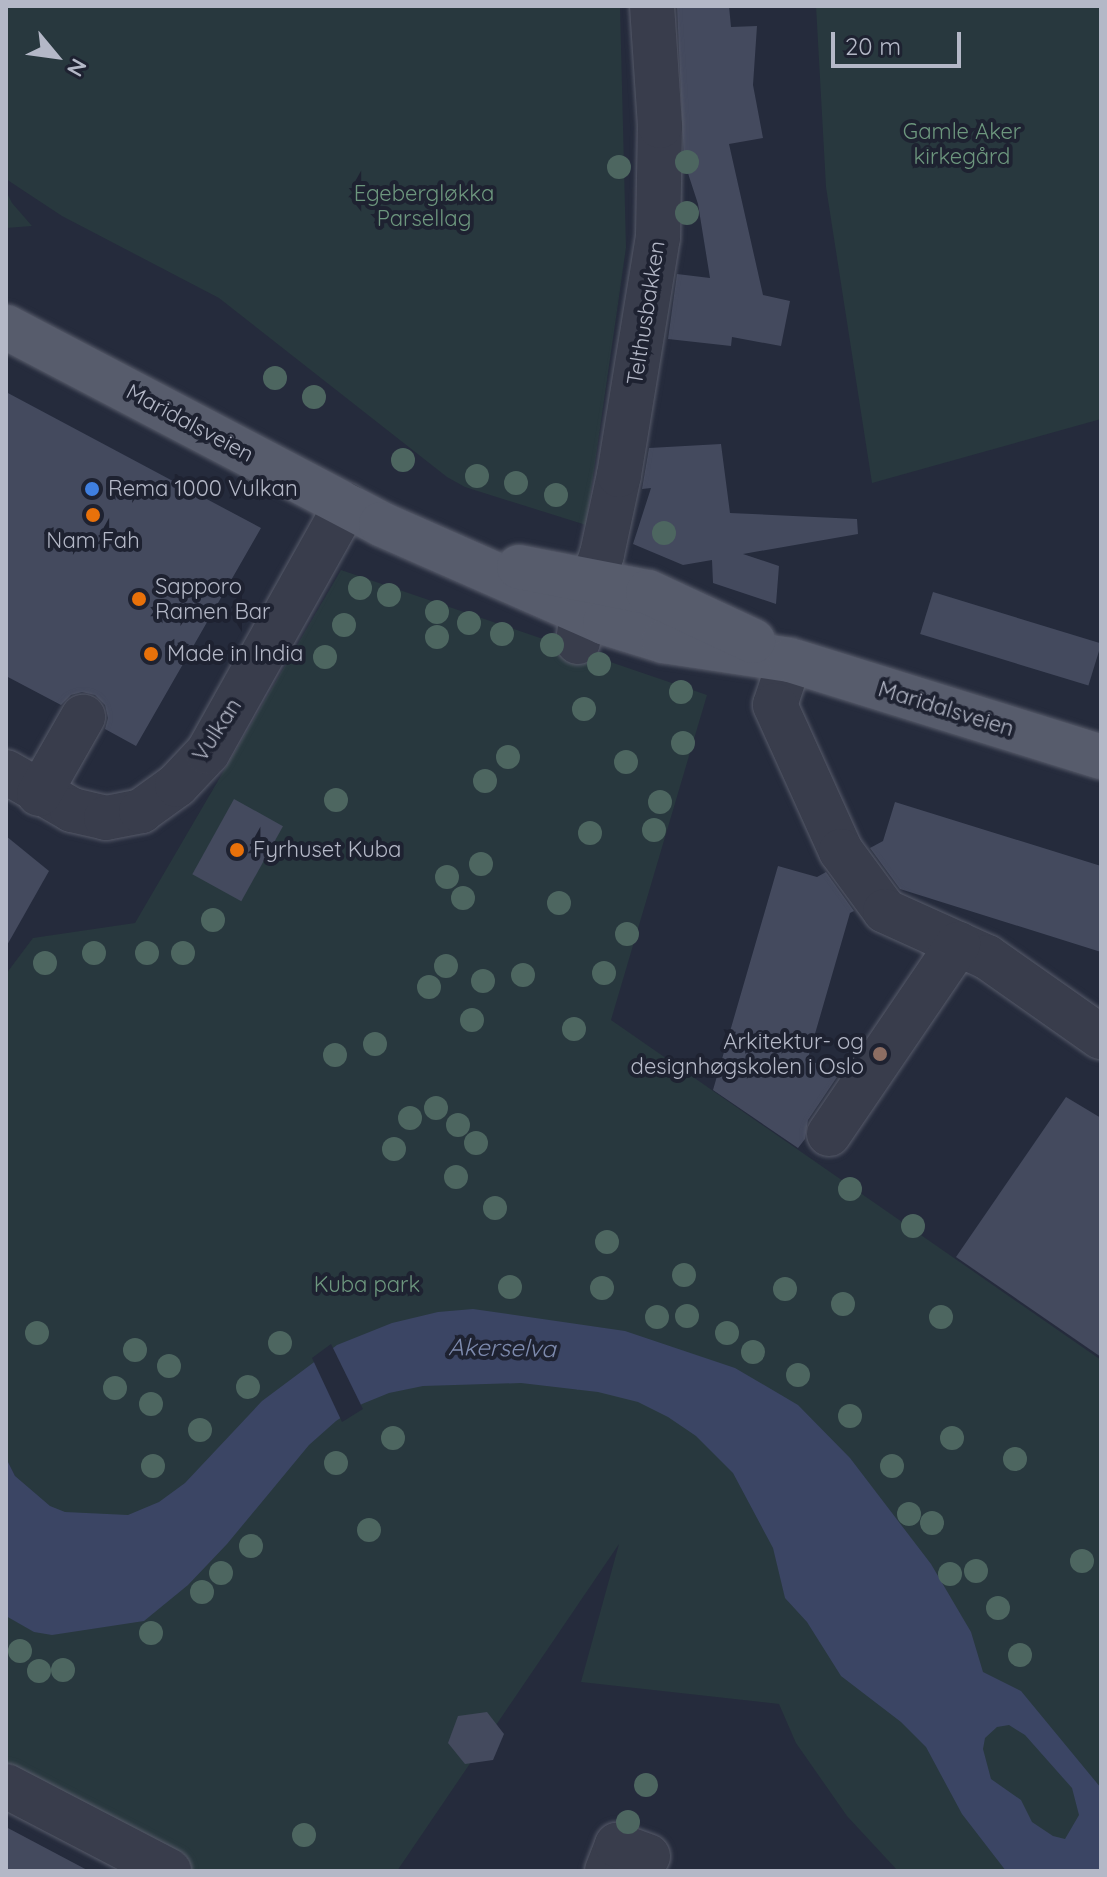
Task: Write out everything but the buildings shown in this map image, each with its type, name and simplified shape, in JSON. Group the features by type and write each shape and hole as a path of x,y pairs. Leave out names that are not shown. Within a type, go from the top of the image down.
{"main road":[{"name":"Maridalsveien","path":"6,327 415,541 461,557 634,634 790,660 1101,757"}],"street":[{"name":"Telthusbakken","path":"584,612 619,475 658,237 660,126 652,6"},
{"name":"Vulkan","path":"22,783 72,810 106,818 141,811 177,785 208,752 346,505"},
{"path":"790,660 775,705 841,851 885,911 987,957 1101,1037"},
{"path":"22,783 83,717"},
{"path":"829,1134 958,944"},
{"path":"6,1786 169,1871"},
{"path":"607,1871 617,1845 648,1856"}],"green space":[{"name":"Egebergløkka Parsellag","path":"6,6 620,6 626,248 586,525 465,487 447,477 219,298 62,216 9,181 6,178"},
{"name":"Gamle Aker kirkegård","path":"816,6 1101,6 1101,419 872,483 826,187"},
{"path":"6,191 12,203 32,226 6,228"},
{"name":"Kuba park","path":"341,570 707,695 611,1020 1101,1360 1101,1871 898,1871 847,1816 796,1743 779,1704 581,1682 619,1544 397,1871 169,1871 6,1786 6,1555 15,1476 6,1458 6,974 33,938 135,923"}],"water":[{"name":"Akerselva","path":"473,1309 625,1331 735,1368 798,1405 850,1458 931,1564 971,1632 983,1672 1021,1691 1101,1788 1101,1871 1006,1871 962,1814 926,1747 901,1722 841,1676 807,1622 785,1598 773,1548 733,1473 696,1436 668,1417 638,1402 598,1392 521,1383 423,1386 389,1393 362,1404 336,1421 309,1445 227,1544 188,1585 144,1621 52,1635 34,1632 6,1616 6,1458 15,1476 50,1506 65,1512 128,1515 159,1502 185,1483 262,1401 337,1345 392,1323 438,1312","holes":["1009,1725 1025,1735 1072,1788 1079,1815 1065,1839 1053,1836 1032,1822 1021,1800 991,1779 983,1749 985,1738 997,1727"]}],"pier":[{"path":"331,1344 363,1409 342,1422 312,1358"}],"place":[{"name":"Rema 1000 Vulkan","path":"92,489"},
{"name":"Nam Fah","path":"93,515"},
{"name":"Sapporo Ramen Bar","path":"139,599"},
{"name":"Made in India","path":"151,654"},
{"name":"Fyrhuset Kuba","path":"237,850"},
{"name":"Arkitektur- og designhøgskolen i Oslo","path":"880,1054"}]}
